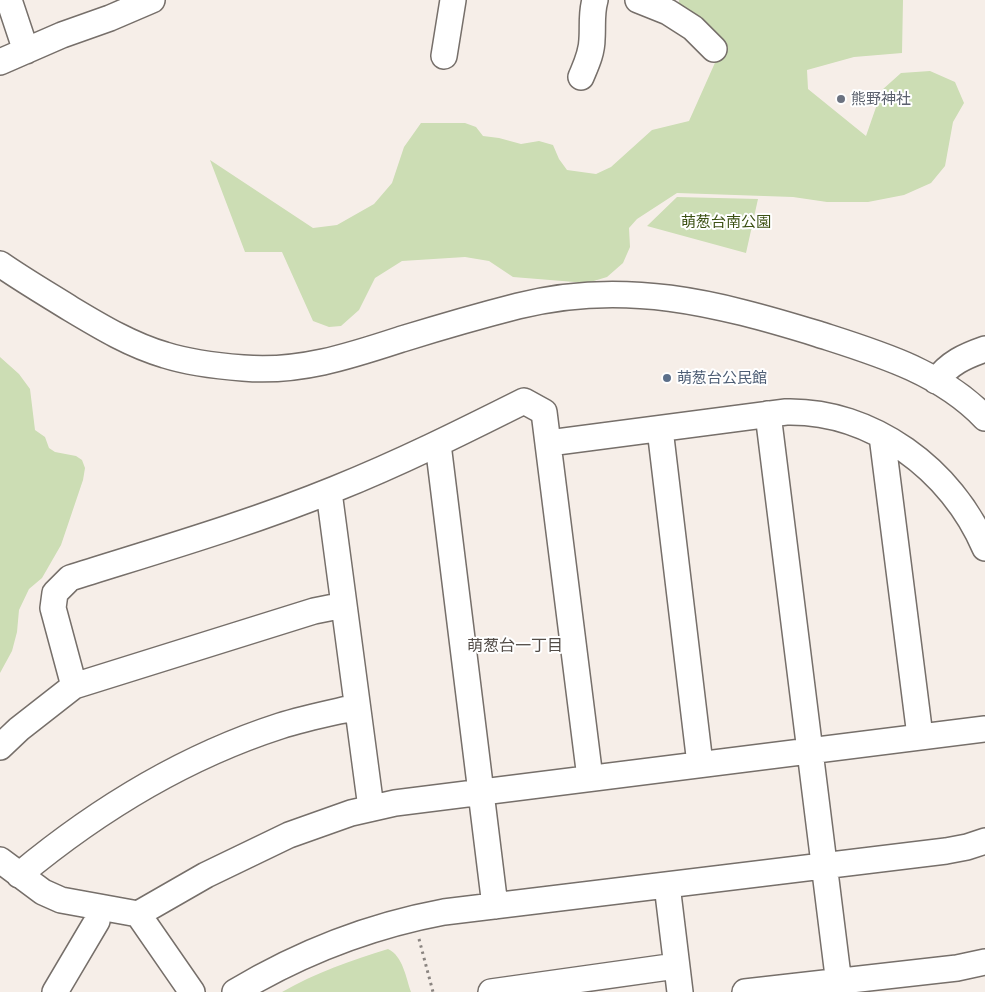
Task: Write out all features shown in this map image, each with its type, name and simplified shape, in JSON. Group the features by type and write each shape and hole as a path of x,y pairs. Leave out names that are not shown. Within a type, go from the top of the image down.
{"street":[{"path":"9,0 26,51"},
{"path":"0,62 62,35 110,18 152,0"},
{"path":"444,56 453,0"},
{"path":"581,77 590,57 592,12 595,0"},
{"path":"638,0 668,12 693,28 714,50"},
{"path":"0,264 94,323 147,350 182,360 261,369 310,366 519,306 572,296 607,294 686,299 741,311 887,356 908,365 936,381 962,398 985,418"},
{"path":"936,381 944,370 954,363 985,349"},
{"path":"74,686 53,608 55,593 70,578 215,532 329,492 438,444 524,401 544,412 590,778"},
{"path":"549,443 768,414 814,413 848,422 882,436 916,458 937,476 964,509 975,526 985,548"},
{"path":"768,414 839,987"},
{"path":"660,429 700,764"},
{"path":"882,436 920,736"},
{"path":"438,444 495,906"},
{"path":"329,492 371,808"},
{"path":"0,747 19,729 74,686 314,611 344,605"},
{"path":"19,875 44,854 94,818 190,763 243,739 279,726 357,707"},
{"path":"0,860 43,892 61,900 138,914 206,875 272,843 324,822 371,808 395,803 985,729"},
{"path":"235,992 310,952 369,930 415,917 956,849 985,841"},
{"path":"667,885 680,992"},
{"path":"55,992 97,921 99,907"},
{"path":"138,914 192,992"},
{"path":"745,992 839,987 985,962"},
{"path":"492,992 608,984 676,966"}],"path":[{"path":"415,917 433,992"}],"green space":[{"path":"679,0 903,0 902,53 854,57 807,70 808,89 866,136 882,90 901,73 930,71 955,82 964,103 953,122 945,166 931,183 904,195 868,202 827,202 793,197 677,193 637,219 629,228 630,247 623,263 607,277 587,283 513,277 489,261 465,257 402,261 375,278 359,310 341,326 329,327 313,321 282,252 245,252 210,160 313,228 337,225 374,204 392,183 404,147 421,123 465,123 476,127 483,136 521,144 539,141 553,145 559,159 567,170 596,174 611,167 652,130 689,121 722,47 677,13"},
{"name":"萌葱台南公園","path":"677,197 758,199 746,253 647,226"},
{"path":"0,357 19,374 30,389 35,430 45,437 49,448 55,452 76,456 82,460 85,468 83,480 61,545 42,578 29,589 19,610 17,632 12,651 0,673"},
{"path":"388,949 401,962 411,992 282,992 334,967"}],"place":[{"name":"熊野神社","path":"841,99"},
{"name":"萌葱台公民館","path":"667,378"}],"district":[{"name":"萌葱台一丁目","path":"515,646"}]}
